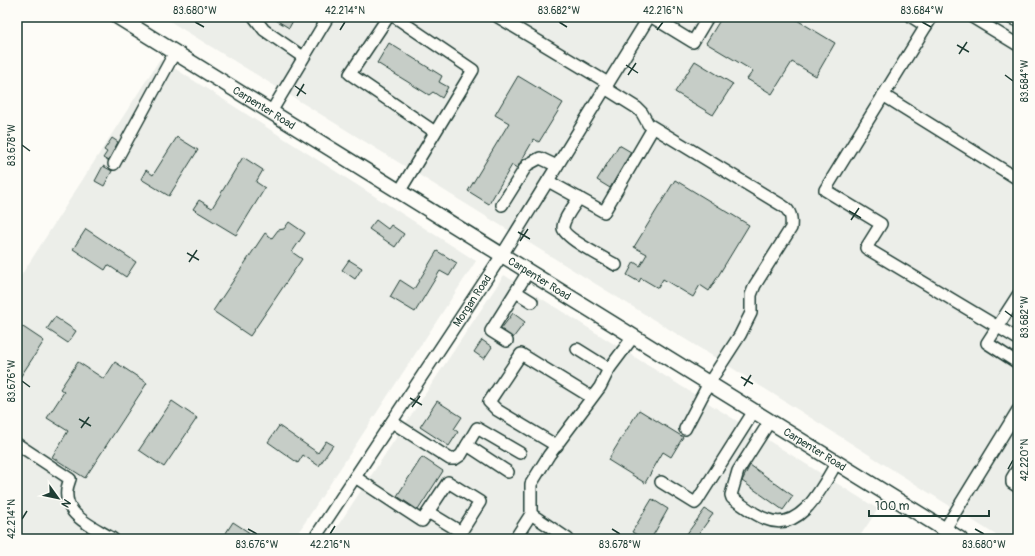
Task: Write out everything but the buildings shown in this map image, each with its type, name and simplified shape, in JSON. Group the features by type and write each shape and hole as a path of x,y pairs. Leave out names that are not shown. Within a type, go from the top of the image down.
{"main road":[{"name":"Carpenter Road","path":"118,17 960,539"}],"street":[{"path":"254,17 264,30 303,56"},
{"path":"271,112 303,56 328,17"},
{"path":"388,17 350,74 435,132"},
{"path":"395,17 473,70 399,192"},
{"path":"498,17 606,86 642,113 648,124 653,128 787,208 792,218 791,228 752,291 751,313 740,335 709,383 685,430"},
{"path":"651,17 693,42 708,17"},
{"name":"Morgan Road","path":"314,539 502,256 606,86 651,17"},
{"path":"912,17 929,21 825,190 881,224 866,248 998,328 1017,336"},
{"path":"972,17 1018,46"},
{"path":"1009,17 1018,21"},
{"path":"114,164 175,52"},
{"path":"883,95 1018,179"},
{"path":"548,181 604,212 653,128"},
{"path":"502,205 526,165 540,158 557,166"},
{"path":"578,198 563,227 564,231 570,238 616,265"},
{"path":"506,341 491,331 528,272"},
{"path":"516,292 532,302"},
{"path":"1018,295 988,343 1018,363"},
{"path":"521,537 531,514 531,484 549,455 600,387 609,369 634,337"},
{"path":"578,349 609,369"},
{"path":"557,446 497,410 489,402 521,354 591,397"},
{"path":"945,529 1018,410"},
{"path":"661,482 695,503 754,411"},
{"path":"770,421 738,471 731,495 732,498 766,519 774,522 792,520 801,513 819,491 837,462"},
{"path":"392,422 450,459 455,459 461,455 477,428 520,453"},
{"path":"17,444 70,479 66,489 66,500 73,514 113,539"},
{"path":"466,445 508,472"},
{"path":"1018,468 1012,478 1012,483 1018,487"},
{"path":"355,477 422,521 428,512 448,482 480,502 461,532 428,512"},
{"path":"531,514 568,539"}],"shaded area":[{"path":"163,17 1018,17 1018,539 1002,539 732,368"},
{"path":"160,59 476,261 294,539 17,539 17,282"},
{"path":"504,275 878,509 858,539 329,539"}]}
